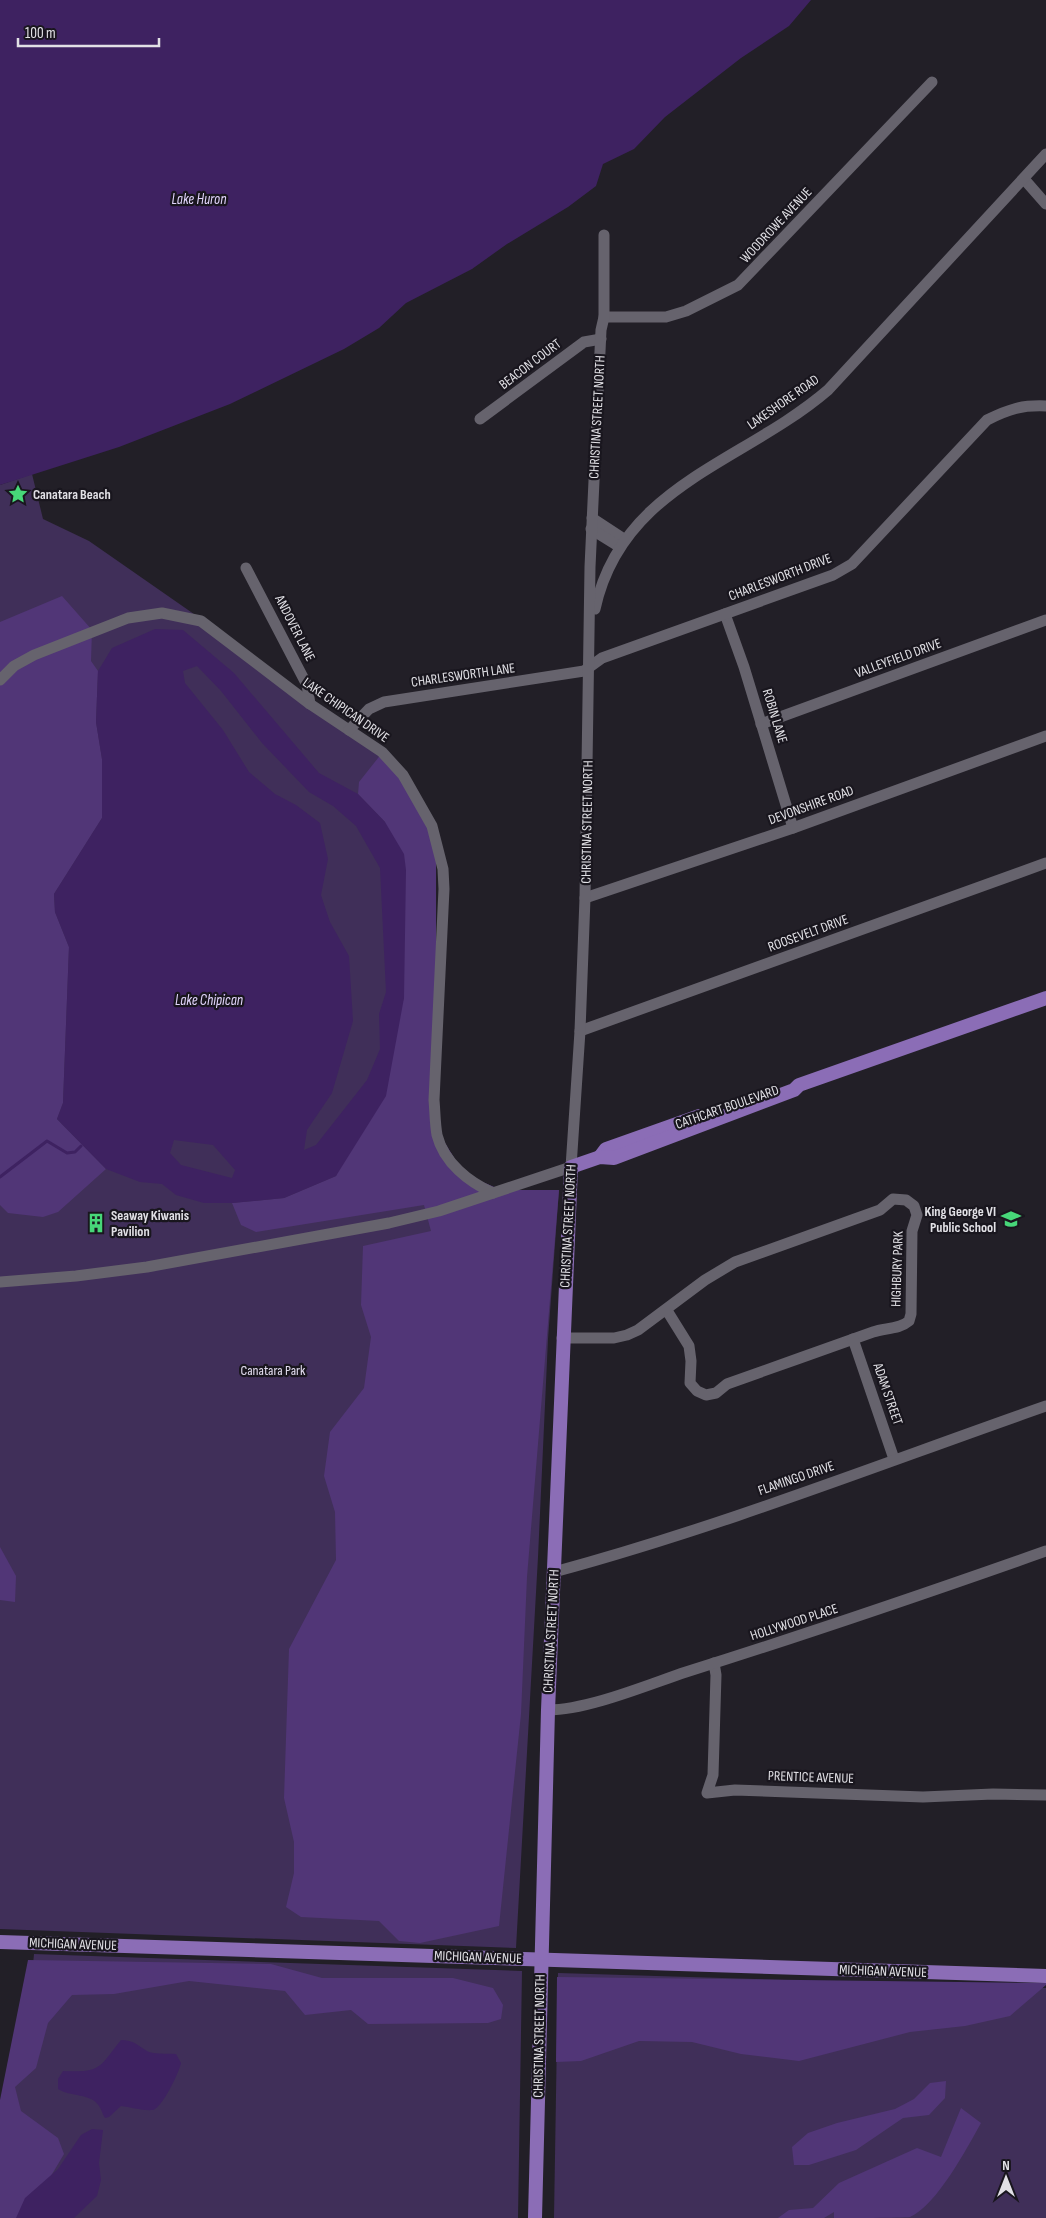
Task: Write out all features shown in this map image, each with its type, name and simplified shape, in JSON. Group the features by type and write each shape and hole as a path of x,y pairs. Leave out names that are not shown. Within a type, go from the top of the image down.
{"main road":[{"name":"CATHCART BOULEVARD","path":"571,1167 600,1157 614,1158 794,1090 799,1086 1046,998"},
{"name":"CHRISTINA STREET NORTH","path":"535,2218 540,1959 548,1710 562,1338 571,1167"},
{"name":"MICHIGAN AVENUE","path":"0,1942 1046,1976"}],"street":[{"name":"WOODROWE AVENUE","path":"604,317 672,316 738,285 932,82"},
{"name":"LAKESHORE ROAD","path":"591,627 602,582 622,543 647,513 665,497 787,420 828,390 1046,154"},
{"path":"1024,179 1046,204"},
{"name":"CHRISTINA STREET NORTH","path":"571,1167 580,1031 585,898 592,523 601,339 604,317 604,235"},
{"name":"BEACON COURT","path":"480,420 584,342 601,339"},
{"name":"CHARLESWORTH DRIVE","path":"590,667 602,658 832,575 852,564 987,420 1009,409 1046,406"},
{"path":"592,523 622,543"},
{"name":"ANDOVER LANE","path":"246,568 306,684 310,704"},
{"name":"LAKE CHIPICAN DRIVE","path":"0,680 14,666 34,655 128,618 162,612 201,621 310,704 382,752 403,775 432,826 443,869 444,889 434,1100 437,1136 444,1150 462,1174 478,1186 494,1192"},
{"name":"ROBIN LANE","path":"725,614 793,828"},
{"name":"VALLEYFIELD DRIVE","path":"761,724 1046,620"},
{"name":"CHARLESWORTH LANE","path":"350,730 369,709 384,702 579,673 590,667"},
{"name":"DEVONSHIRE ROAD","path":"585,898 793,828 1046,736"},
{"name":"ROOSEVELT DRIVE","path":"580,1031 1046,863"},
{"path":"0,1282 106,1273 406,1220 571,1167"},
{"name":"HIGHBURY PARK","path":"562,1338 614,1338 627,1335 638,1330 666,1309 705,1280 735,1262 880,1210 893,1199 906,1200 914,1206 917,1217 912,1231 910,1318 902,1326 884,1328 853,1339 727,1384 716,1393 706,1396 697,1391 690,1383 691,1356 689,1346 666,1309"},
{"name":"ADAM STREET","path":"853,1339 894,1459"},
{"name":"FLAMINGO DRIVE","path":"554,1572 652,1543 1046,1406"},
{"name":"HOLLYWOOD PLACE","path":"548,1710 578,1706 714,1663 877,1610 1046,1551"},
{"name":"PRENTICE AVENUE","path":"714,1663 716,1675 713,1775 707,1793 734,1790 924,1797 993,1794 1046,1795"}],"green space":[{"name":"Canatara Park","path":"32,474 43,519 89,541 191,612 382,753 440,1135 464,1174 501,1190 559,1190 548,1339 516,1948 0,1929 0,485"},
{"path":"34,1954 522,1971 518,2218 0,2218 0,2114 31,1985"},
{"path":"558,1973 1046,1988 1046,2218 554,2218"}],"shaded area":[{"path":"62,596 92,630 91,661 98,671 96,722 102,759 102,818 54,894 55,912 69,947 63,1103 57,1119 106,1169 58,1212 43,1217 8,1213 0,1205 0,622"},
{"path":"382,753 415,795 436,849 436,1099 440,1135 464,1174 501,1190 559,1190 527,1577 521,1714 499,1926 420,1943 399,1941 379,1921 301,1917 286,1907 294,1873 294,1842 284,1798 289,1649 336,1560 335,1512 324,1476 330,1432 364,1388 371,1337 361,1305 363,1246 431,1231 424,1205 256,1232 241,1225 232,1203 284,1198 336,1176 404,998 385,822 358,794 359,782"},
{"path":"0,1547 16,1576 15,1602 0,1600"},
{"path":"28,1960 271,1964 322,1978 453,1978 493,1988 503,2005 501,2019 488,2023 368,2024 351,2010 305,2015 285,1991 189,1981 114,1994 72,1995 48,2023 36,2068 15,2087 21,2111 58,2138 64,2154 26,2218 0,2218 0,2100"},
{"path":"557,1977 1046,1983 1046,1985 1010,2016 965,2026 910,2032 799,2061 741,2054 692,2042 639,2041 581,2061 556,2062"},
{"path":"946,2081 945,2098 929,2115 903,2118 856,2150 809,2165 794,2165 792,2147 808,2133 837,2123 895,2109 914,2099 930,2083"},
{"path":"961,2108 981,2123 960,2161 941,2189 920,2211 910,2217 834,2218 834,2212 824,2218 778,2218 789,2210 813,2208 839,2183 917,2148 941,2157"}],"water":[{"name":"Lake Huron","path":"0,0 811,0 789,26 741,58 665,117 634,149 603,164 596,186 568,207 507,244 472,269 406,303 379,328 344,349 230,404 119,447 0,485"},
{"name":"Lake Chipican","path":"155,629 183,630 234,673 319,773 358,794 385,822 404,854 406,870 404,998 386,1096 336,1176 284,1198 232,1203 204,1203 176,1195 162,1184 140,1182 106,1169 57,1119 63,1103 69,947 55,912 54,894 102,818 102,759 96,722 98,671 112,648","holes":["197,666 221,691 262,743 309,792 333,806 356,826 380,868 386,992 379,1014 380,1049 367,1080 316,1145 304,1150 307,1130 332,1093 353,1021 349,956 330,922 321,895 328,859 320,823 296,805 275,794 249,772 223,730 185,683 183,671","174,1140 213,1145 235,1170 232,1178 181,1165 170,1153"]},
{"path":"121,2040 132,2042 150,2052 176,2054 181,2063 170,2090 157,2108 149,2110 121,2106 109,2117 105,2118 99,2106 91,2099 58,2089 58,2079 63,2071 93,2069 103,2062"},
{"path":"92,2129 103,2130 99,2163 101,2180 97,2196 74,2218 16,2218 25,2198 58,2169 81,2135"}],"waterway":[{"path":"0,1177 47,1141 67,1153 75,1152 81,1146"}],"place":[{"name":"Canatara Beach","path":"18,494"},
{"name":"King George VI Public School","path":"1011,1219"},
{"name":"Seaway Kiwanis Pavilion","path":"96,1223"}]}
